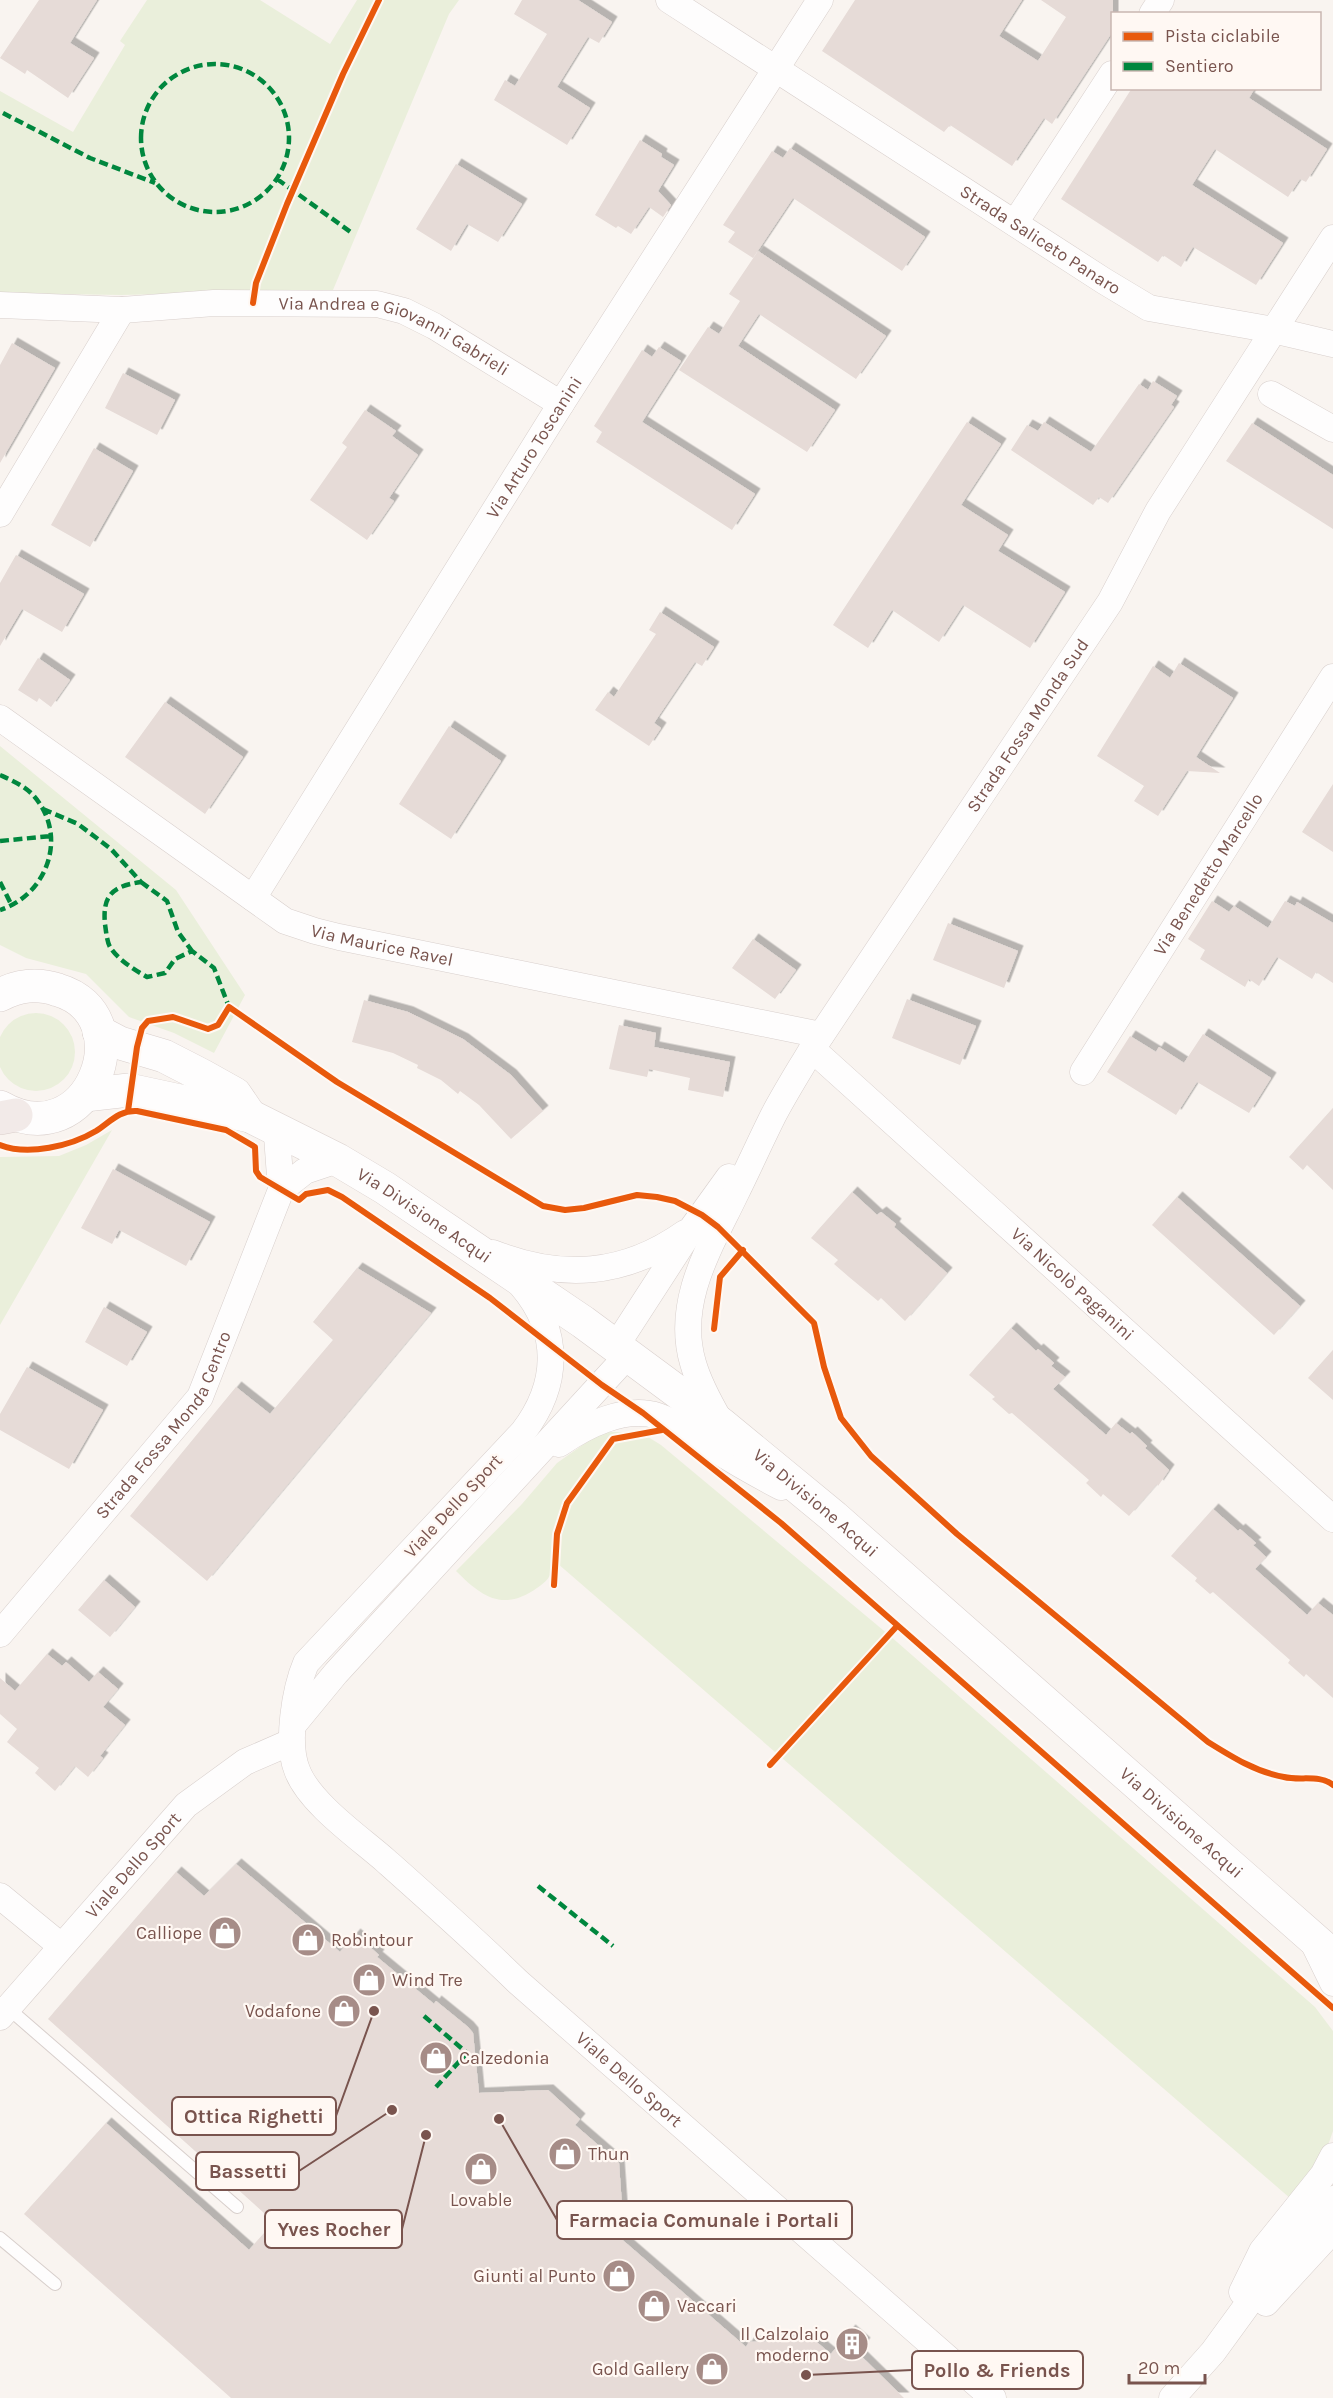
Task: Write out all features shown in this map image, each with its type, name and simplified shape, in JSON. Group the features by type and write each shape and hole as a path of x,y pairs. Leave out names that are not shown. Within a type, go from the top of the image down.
{"main road":[{"path":"3,989 29,985 47,986 63,991 77,1000 88,1010 99,1032 102,1053 94,1083 85,1095 67,1110 52,1116 34,1118 5,1113"},
{"name":"Via Divisione Acqui","path":"99,1032 120,1043 164,1056 201,1075 235,1094 262,1122"},
{"name":"Via Divisione Acqui","path":"85,1095 129,1090 262,1122 338,1160 385,1188 512,1274 721,1424 834,1517 1322,1947"}],"street":[{"name":"Strada Saliceto Panaro","path":"669,0 1149,308 1274,330 1333,344"},
{"name":"Via Arturo Toscanini","path":"253,898 561,404 820,0"},
{"path":"1015,223 1111,77"},
{"name":"Strada Fossa Monda Sud","path":"721,1424 702,1390 692,1361 689,1334 690,1297 718,1227 774,1114 817,1042 1110,602 1158,511 1333,238"},
{"name":"Via Andrea e Giovanni Gabrieli","path":"0,305 122,310 214,303 377,304 404,311 434,326 561,404"},
{"path":"0,514 122,310"},
{"path":"1271,394 1333,429"},
{"name":"Via Benedetto Marcello","path":"1083,1072 1333,677"},
{"name":"Via Maurice Ravel","path":"0,718 285,921 315,931 817,1042"},
{"name":"Via Nicolò Paganini","path":"817,1042 1333,1519"},
{"name":"Strada Fossa Monda Sud","path":"622,1351 693,1227 774,1114"},
{"name":"Strada Fossa Monda Centro","path":"0,1634 201,1397 281,1190 277,1136 262,1122"},
{"path":"281,1190 305,1171 338,1160"},
{"path":"462,1241 533,1265 557,1270 582,1271 607,1268 639,1258 675,1240 693,1227"},
{"name":"Viale Dello Sport","path":"512,1274 534,1300 549,1334 551,1346 544,1400 523,1432 306,1663 296,1695 292,1733 296,1769 314,1797 464,1929 602,2057 993,2398"},
{"name":"Viale Dello Sport","path":"4,2013 186,1805 245,1762 292,1733 336,1673 525,1469 622,1351"},
{"name":"Viale Dello Sport","path":"525,1469 585,1428 626,1415 650,1414 686,1429 737,1463 834,1517"},
{"path":"0,1896 61,1947"},
{"path":"1322,1947 1333,1983"},
{"path":"1230,2328 1250,2274 1262,2251 1323,2175 1333,2156"},
{"path":"1213,2352 1272,2271 1333,2199"},
{"path":"1172,2398 1213,2352 1258,2311 1333,2230"}],"lane":[{"path":"4,2013 237,2207"},
{"path":"0,2238 55,2284"}],"green space":[{"path":"147,0 260,0 330,44 357,0 459,0 449,14 333,290 121,295 0,293 0,91 73,132 125,45 120,41"},
{"path":"0,746 176,890 245,995 214,1053 174,1033 129,1017 86,974 26,958 0,945"},
{"path":"28,1013 44,1013 58,1019 69,1030 75,1044 75,1060 69,1074 58,1085 44,1091 28,1091 14,1085 3,1074 -1,1065 -1,1039 3,1030 14,1019"},
{"path":"112,1130 0,1325 0,1157 59,1156 86,1145"},
{"path":"601,1432 640,1432 661,1445 889,1635 1315,2007 1333,2031 1333,2131 1326,2151 1291,2199 557,1563 553,1566 548,1579 540,1586 525,1595 503,1600 484,1594 456,1571 522,1504 557,1463"}],"building":[{"path":"39,0 97,0 70,43 94,58 68,98 27,70 25,74 0,58"},
{"path":"522,0 578,0 612,22 599,43 588,37 557,87 590,108 567,145 494,100 505,80 515,86 547,34 514,14"},
{"path":"855,0 1022,0 999,36 1038,61 1066,17 1041,0 1113,0 1111,34 1052,124 1044,118 1012,166 950,125 944,132 822,51"},
{"path":"1131,90 1254,90 1249,98 1327,149 1306,182 1300,179 1288,197 1215,149 1192,185 1283,243 1256,285 1193,247 1181,267 1163,255 1158,262 1061,199"},
{"path":"640,140 674,165 658,191 671,205 663,217 649,207 631,234 595,215"},
{"path":"790,148 925,237 902,271 793,198 753,258 728,242 735,232 723,225 772,151 783,158"},
{"path":"456,164 522,204 498,242 467,224 451,251 416,229"},
{"path":"758,251 886,336 856,379 759,314 738,346 835,410 807,452 679,370 708,327 719,334 740,301 729,294"},
{"path":"12,343 55,368 0,463 0,365"},
{"path":"659,347 681,361 642,422 755,494 732,530 596,442 602,432 594,426 642,350 652,357"},
{"path":"123,373 175,400 157,435 105,408"},
{"path":"1153,381 1177,396 1171,405 1174,407 1108,503 1099,497 1093,505 1011,450 1027,425 1038,431 1044,422 1091,452 1139,384 1148,390"},
{"path":"365,410 396,431 392,436 418,455 389,498 394,501 367,540 310,500 347,447 342,443"},
{"path":"967,422 1001,444 961,505 1008,535 998,551 1065,592 1030,648 963,605 939,642 892,610 868,648 833,625"},
{"path":"1252,423 1333,475 1333,529 1226,461"},
{"path":"94,448 133,471 90,547 51,525"},
{"path":"16,555 84,594 62,632 22,609 0,646 0,583"},
{"path":"660,612 714,647 702,666 695,662 654,723 661,728 649,746 595,710 608,692 614,697 656,634 649,630"},
{"path":"38,658 70,680 51,707 39,698 37,702 18,690"},
{"path":"1179,663 1233,698 1196,757 1220,773 1187,771 1158,816 1134,801 1144,786 1097,756 1153,666 1170,678"},
{"path":"165,702 243,757 205,814 125,757"},
{"path":"449,726 501,761 451,839 399,804"},
{"path":"1333,784 1333,852 1302,832"},
{"path":"1212,901 1229,912 1234,906 1268,928 1285,901 1295,906 1297,902 1333,923 1333,983 1316,972 1312,979 1277,957 1259,986 1249,979 1245,987 1200,959 1205,950 1188,939"},
{"path":"948,923 1018,951 1004,988 933,960"},
{"path":"753,939 796,970 775,999 732,968"},
{"path":"907,999 976,1026 960,1065 892,1038"},
{"path":"364,1000 408,1012 463,1039 511,1075 543,1111 511,1139 479,1105 460,1091 458,1094 441,1080 417,1068 418,1065 393,1053 352,1042"},
{"path":"619,1025 656,1033 654,1047 730,1062 723,1097 688,1090 690,1078 649,1069 647,1077 609,1069"},
{"path":"1203,1034 1271,1078 1249,1113 1197,1082 1176,1115 1107,1072 1130,1036 1156,1052 1159,1047 1184,1063"},
{"path":"1333,1108 1333,1190 1307,1165 1303,1170 1289,1157"},
{"path":"113,1169 210,1222 186,1266 119,1230 112,1244 81,1228"},
{"path":"852,1192 877,1215 881,1212 896,1224 894,1227 947,1273 905,1321 881,1298 878,1301 834,1264 838,1260 811,1238"},
{"path":"1177,1197 1300,1306 1274,1335 1152,1225"},
{"path":"357,1268 431,1313 207,1581 130,1516 236,1387 270,1414 333,1340 313,1322"},
{"path":"104,1307 147,1332 127,1366 85,1342"},
{"path":"1011,1328 1036,1351 1038,1349 1054,1363 1051,1366 1065,1377 1053,1389 1106,1435 1116,1423 1130,1434 1132,1432 1147,1446 1145,1448 1169,1470 1158,1486 1157,1484 1129,1516 1103,1494 1101,1497 1086,1483 1089,1480 1012,1413 1009,1414 992,1399 995,1397 969,1375"},
{"path":"1333,1350 1333,1400 1308,1378"},
{"path":"27,1367 103,1410 69,1469 0,1430 0,1414"},
{"path":"1213,1509 1256,1543 1253,1545 1266,1557 1255,1569 1307,1615 1318,1603 1333,1615 1333,1698 1306,1674 1304,1677 1288,1663 1290,1660 1213,1592 1210,1594 1195,1581 1197,1578 1171,1556"},
{"path":"104,1580 135,1607 110,1637 78,1610"},
{"path":"47,1654 62,1666 66,1662 89,1682 98,1672 118,1689 103,1707 125,1725 100,1756 103,1758 88,1777 75,1766 55,1791 35,1773 39,1768 7,1742 17,1729 0,1714 0,1678 15,1691"},
{"path":"236,1864 340,1952 355,1934 379,1955 377,1957 434,2004 436,2001 468,2027 473,2033 479,2093 548,2090 580,2119 575,2125 619,2163 623,2220 611,2230 746,2347 749,2342 813,2339 831,2354 850,2330 865,2343 858,2353 904,2398 231,2398 24,2214 106,2123 249,2250 274,2222 48,2019 176,1872 204,1896"}],"marked path":[{"path":"215,64 243,69 268,85 284,110 289,138 284,166 268,191 243,207 215,212 187,207 162,191 146,166 141,138 146,110 162,85 187,69 215,64"},
{"path":"3,113 90,158 155,183"},
{"path":"277,179 352,233"},
{"path":"0,775 21,785 32,794 50,826 51,844 48,861 31,891 17,902 0,910"},
{"path":"43,809 78,824 111,849 141,882 117,889 112,893 106,905 107,939 117,956 147,977 165,973 175,959 192,951 214,968 229,1007"},
{"path":"0,841 51,836"},
{"path":"0,882 12,906"},
{"path":"141,882 167,901 178,932 192,951"},
{"path":"538,1886 613,1946"},
{"path":"424,2016 467,2053 436,2087"}],"cycle path":[{"path":"253,303 256,283 287,204 343,74 379,0"},
{"path":"128,1111 137,1047 142,1028 148,1021 173,1017 208,1029 218,1025 229,1007 337,1082 543,1206 565,1210 584,1208 637,1195 675,1201 702,1215 718,1227 814,1323 824,1367 841,1418 871,1456 957,1534 1208,1742 1264,1772 1290,1778 1322,1780 1333,1785"},
{"path":"0,1145 23,1150 62,1145 96,1131 125,1112 137,1111 226,1130 255,1147 256,1171 260,1177 299,1200 306,1194 328,1190 342,1197 490,1298 602,1385 643,1413 781,1523 1333,2008"},
{"path":"714,1329 720,1277 743,1250"},
{"path":"554,1585 557,1534 567,1503 613,1439 662,1430"},
{"path":"770,1765 897,1626"}],"place":[{"name":"Calliope","path":"225,1933"},
{"name":"Robintour","path":"308,1940"},
{"name":"Wind Tre","path":"369,1980"},
{"name":"Vodafone","path":"344,2011"},
{"name":"Ottica Righetti","path":"374,2011"},
{"name":"Calzedonia","path":"436,2058"},
{"name":"Bassetti","path":"392,2110"},
{"name":"Farmacia Comunale i Portali","path":"499,2119"},
{"name":"Yves Rocher","path":"426,2135"},
{"name":"Thun","path":"565,2154"},
{"name":"Lovable","path":"481,2169"},
{"name":"Giunti al Punto","path":"619,2276"},
{"name":"Vaccari","path":"654,2306"},
{"name":"Il Calzolaio moderno","path":"852,2344"},
{"name":"Gold Gallery","path":"712,2369"},
{"name":"Pollo & Friends","path":"806,2375"}]}
